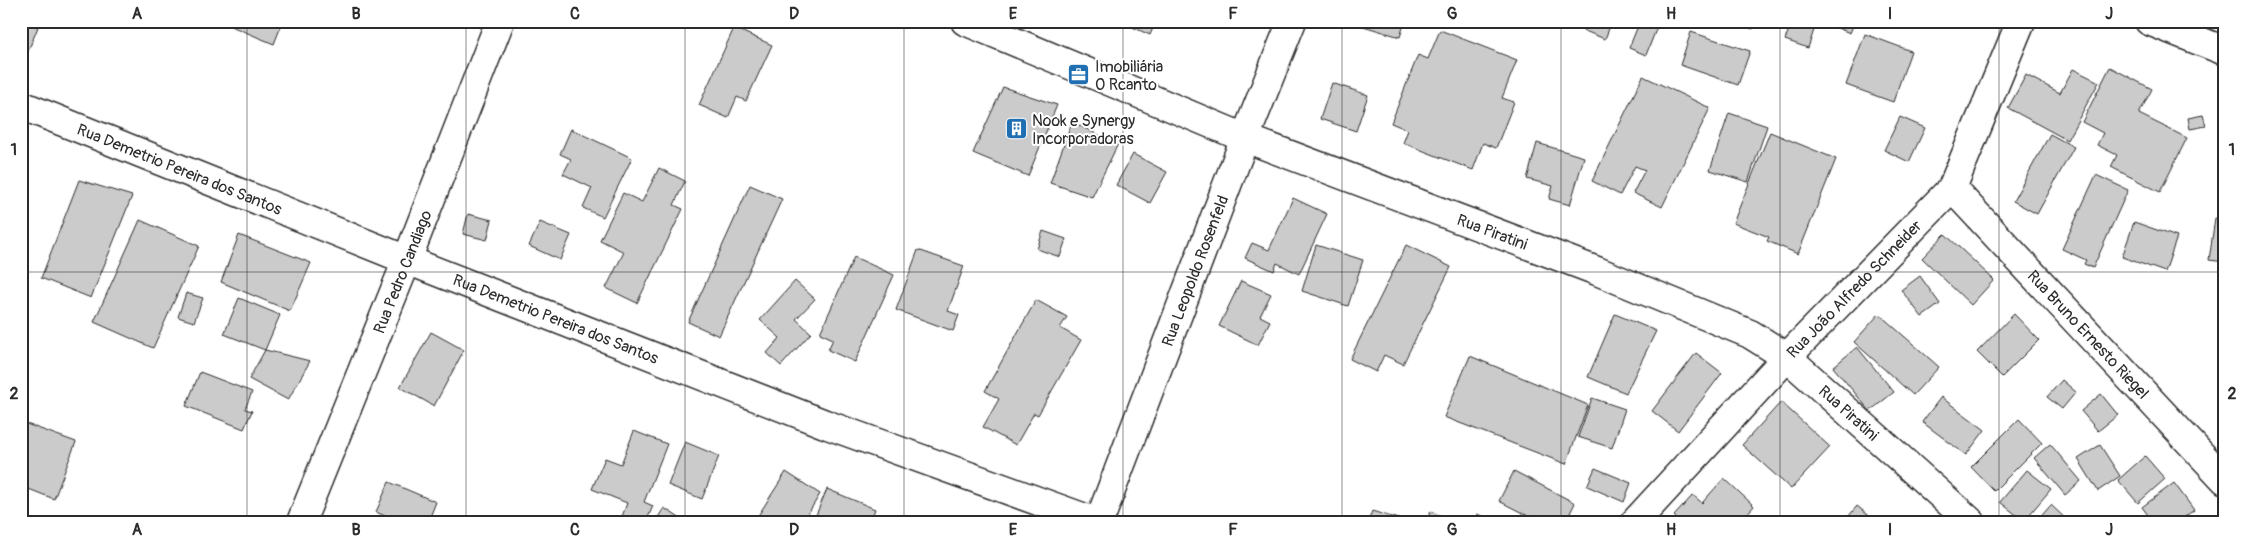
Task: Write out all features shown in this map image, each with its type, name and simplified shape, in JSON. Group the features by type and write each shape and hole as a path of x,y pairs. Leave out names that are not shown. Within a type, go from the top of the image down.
{"street":[{"name":"Rua Pedro Candiago","path":"301,522 407,260 500,21"},
{"name":"Rua Piratini","path":"965,21 1245,138 1597,271 1750,334 1787,357 1971,522"},
{"name":"Rua Leopoldo Rosenfeld","path":"1097,522 1292,21"},
{"name":"Rua João Alfredo Schneider","path":"1634,522 1787,357 1952,188 2021,21"},
{"path":"2149,21 2225,51"},
{"name":"Rua Demetrio Pereira dos Santos","path":"21,105 407,260 825,424 1097,522"},
{"name":"Rua Bruno Ernesto Riegel","path":"1952,188 2225,480"}],"building":[{"path":"21,21 38,27 22,66 21,66"},
{"path":"219,21 283,21 274,44"},
{"path":"1119,21 1156,21 1150,35"},
{"path":"1353,21 1405,21 1400,37 1353,23"},
{"path":"1574,21 1612,21 1605,39 1572,26"},
{"path":"1640,21 1657,27 1646,55 1629,48"},
{"path":"1730,21 1756,21 1753,29"},
{"path":"1792,21 1799,21 1815,27 1808,48 1785,40"},
{"path":"1819,21 1855,21 1850,33"},
{"path":"734,28 772,45 746,101 737,97 728,118 699,105"},
{"path":"1440,30 1517,60 1502,98 1514,102 1496,148 1483,143 1473,170 1403,143 1408,130 1391,123 1418,55 1428,59"},
{"path":"1691,32 1750,51 1738,85 1680,65"},
{"path":"1865,34 1911,51 1893,102 1846,85"},
{"path":"2110,67 2152,89 2139,114 2187,138 2160,192 2111,167 2117,155 2097,145 2103,133 2082,122"},
{"path":"2073,69 2099,82 2067,140 2008,108 2026,75 2060,93"},
{"path":"1643,76 1710,108 1662,207 1633,193 1645,170 1635,166 1620,195 1592,181"},
{"path":"1332,83 1368,95 1356,131 1320,119"},
{"name":"Nook e Synergy Incorporadoras","path":"1003,87 1057,105 1028,176 973,153"},
{"path":"1729,113 1767,126 1748,182 1710,170"},
{"path":"2203,115 2206,126 2190,129 2188,118"},
{"path":"1900,117 1925,128 1909,162 1884,150"},
{"path":"1072,122 1118,144 1092,197 1050,183"},
{"path":"571,129 632,158 603,217 583,208 592,188 563,174 571,159 560,154"},
{"path":"1770,132 1836,159 1798,254 1767,241 1769,237 1733,223"},
{"path":"2050,134 2074,147 2037,214 2013,201"},
{"path":"1537,143 1584,157 1570,205 1549,199 1553,186 1527,179"},
{"path":"1133,154 1167,172 1150,203 1116,185"},
{"path":"659,168 685,181 674,205 683,209 637,303 606,288 624,252 600,240 623,193 642,202"},
{"path":"2096,175 2128,190 2093,268 2084,264 2086,260 2062,249"},
{"path":"79,180 132,196 91,298 41,278"},
{"path":"750,185 782,199 719,336 688,322"},
{"path":"1293,198 1327,214 1299,274 1277,263 1274,271 1245,258 1252,243 1269,250"},
{"path":"468,214 492,220 487,240 463,234"},
{"path":"2215,218 2225,220 2225,262 2209,260"},
{"path":"140,220 199,246 153,348 94,322"},
{"path":"540,222 571,235 560,260 529,246"},
{"path":"2134,222 2177,237 2165,272 2122,257"},
{"path":"1043,231 1066,239 1060,257 1037,249"},
{"path":"1945,234 1994,280 1971,305 1922,258"},
{"path":"239,235 311,263 290,311 221,282"},
{"path":"1316,245 1363,260 1348,306 1302,291"},
{"path":"1406,245 1451,267 1403,364 1384,355 1376,372 1350,359"},
{"path":"918,250 964,266 948,311 959,315 953,331 896,310"},
{"path":"854,257 894,275 855,362 828,350 833,339 820,333"},
{"path":"1920,276 1940,304 1922,317 1901,290"},
{"path":"795,281 815,299 796,319 811,333 781,366 767,353 780,338 760,320"},
{"path":"1241,281 1271,294 1260,316 1270,321 1258,345 1219,326"},
{"path":"186,293 203,298 194,322 178,317"},
{"path":"239,298 280,315 265,350 224,334"},
{"path":"1036,300 1067,317 1060,328 1081,340 1038,415 1034,413 1016,445 983,427 999,399 985,391"},
{"path":"1615,314 1656,331 1626,393 1588,377"},
{"path":"1879,314 1939,367 1913,395 1854,342"},
{"path":"2014,314 2039,340 2002,377 1977,352"},
{"path":"431,332 464,350 434,406 400,387"},
{"path":"1857,347 1894,392 1870,411 1833,367"},
{"path":"265,350 310,361 288,400 249,379"},
{"path":"1696,353 1722,373 1678,431 1652,411"},
{"path":"1470,356 1588,405 1566,464 1444,417"},
{"path":"200,372 252,392 245,409 252,411 244,429 186,406"},
{"path":"2062,380 2076,392 2062,409 2047,397"},
{"path":"2101,394 2118,415 2098,431 2081,411"},
{"path":"1941,397 1985,430 1966,455 1922,422"},
{"path":"1592,398 1625,409 1612,448 1578,437"},
{"path":"1781,402 1830,447 1791,489 1742,445"},
{"path":"2019,419 2042,443 1994,491 1971,467"},
{"path":"21,422 76,442 54,499 21,486"},
{"path":"634,431 667,444 644,502 653,506 646,522 620,522 627,503 592,489 605,458 621,464"},
{"path":"685,442 719,456 702,499 668,485"},
{"path":"2050,444 2081,481 2065,495 2034,458"},
{"path":"2100,445 2120,476 2098,491 2078,459"},
{"path":"2145,456 2165,479 2138,503 2118,480"},
{"path":"1595,468 1631,483 1624,502 1587,486"},
{"path":"2027,470 2051,489 2024,521 2000,502"},
{"path":"1514,471 1575,503 1570,513 1586,522 1540,522 1499,501"},
{"path":"786,472 820,494 803,522 754,522"},
{"path":"1724,478 1754,506 1740,522 1680,522 1674,516 1693,495 1702,503"},
{"path":"389,482 436,502 428,522 399,522 376,512"},
{"path":"2174,483 2194,510 2178,522 2153,522 2142,507"},
{"path":"827,489 875,509 870,522 813,522"},
{"path":"2051,505 2069,522 2036,522"},
{"path":"1857,506 1877,522 1844,522"},
{"path":"664,508 681,519 679,522 655,522"},
{"path":"1372,511 1405,521 1405,522 1368,522"},
{"path":"1431,511 1449,520 1449,522 1426,522"},
{"path":"1477,514 1498,522 1474,522"}],"place":[{"name":"Imobiliária O Rcanto","path":"1079,75"},
{"name":"Nook e Synergy Incorporadoras","path":"1016,129"}]}
